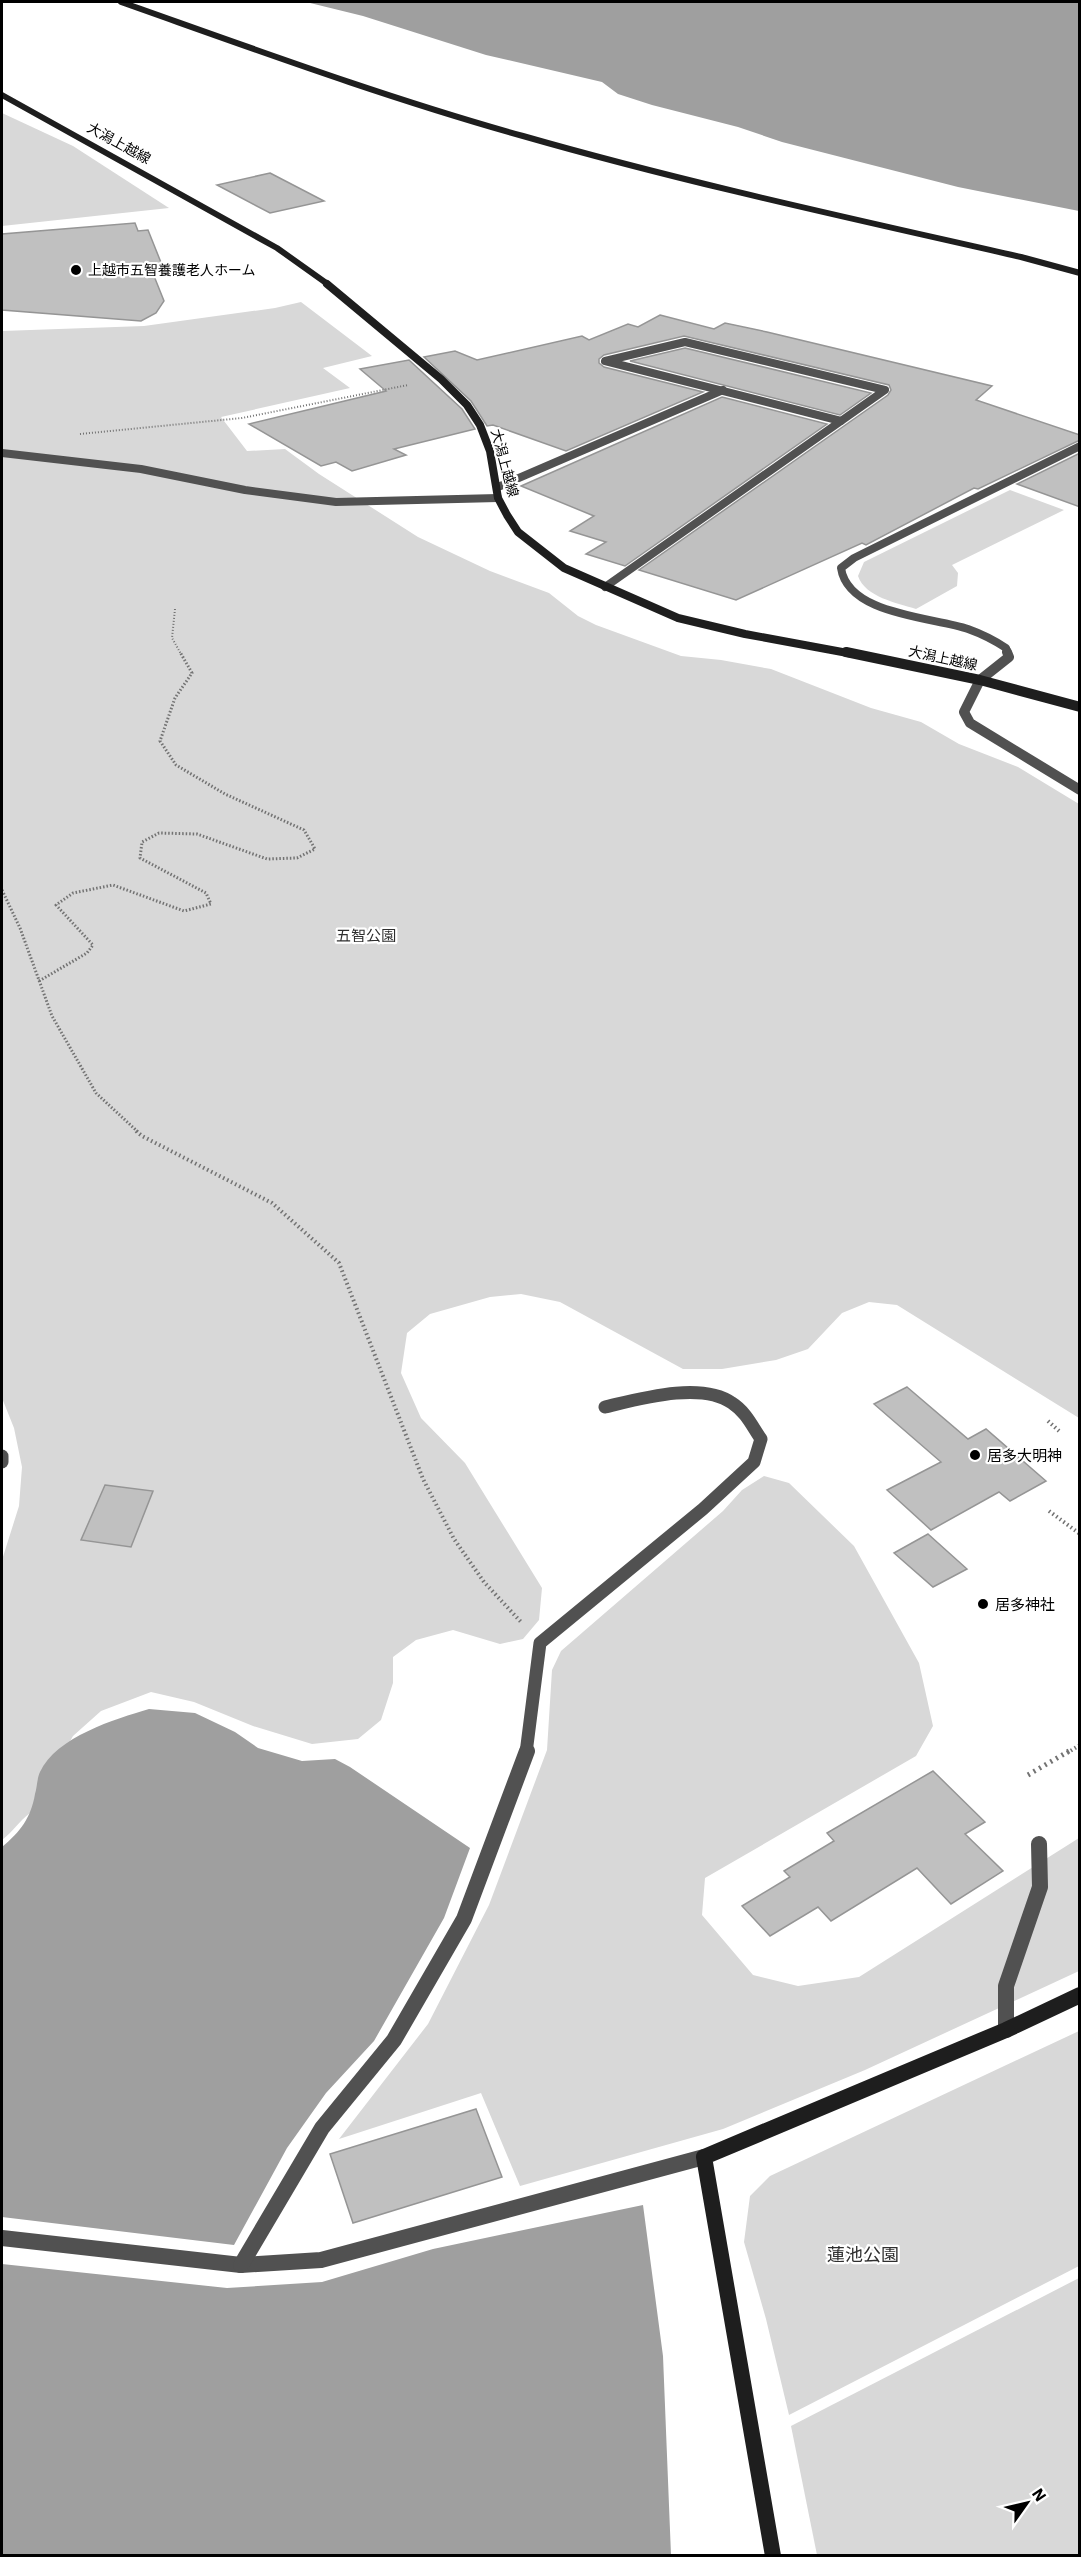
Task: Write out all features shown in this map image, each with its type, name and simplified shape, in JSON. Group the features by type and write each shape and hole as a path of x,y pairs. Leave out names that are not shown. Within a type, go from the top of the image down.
{"main road":[{"path":"122,2 294,63 452,115 600,156 1022,257 1080,273"},
{"name":"大潟上越線","path":"2,95 62,126 277,248 323,280 441,379 463,400 480,425 490,451 498,487 498,498 518,532 564,568 678,618 745,634 811,645 980,680 1080,707"},
{"path":"773,2556 704,2157 1006,2030 1080,1995"}],"street":[{"path":"605,587 842,421 885,390 685,342 605,361 842,421"},
{"path":"498,487 723,390"},
{"path":"1080,446 854,558 841,568 842,578 849,590 865,600 884,608 970,630 1006,648 1009,657 980,680 964,712 970,723 1080,790"},
{"path":"2,453 141,469 246,489 336,502 498,498"},
{"path":"241,2265 322,2128 394,2040 464,1918 527,1750 540,1643 703,1509 754,1462 760,1439 742,1410 716,1395 668,1393 605,1407"},
{"path":"2,1456 2,1462"},
{"path":"1006,2030 1006,1986 1040,1887 1039,1844"},
{"path":"2,2238 241,2265 321,2260 704,2157"}],"path":[{"path":"70,435 242,418 326,399 441,379"},
{"path":"39,981 87,953 93,945 56,905 73,893 113,885 184,911 212,904 206,893 140,858 142,842 159,833 197,834 267,859 297,858 315,849 304,830 225,794 176,765 160,741 175,698 192,673 172,638 175,609"},
{"path":"2,890 20,928 52,1016 96,1094 142,1136 272,1203 339,1263 418,1469 448,1529 484,1582 540,1643"},
{"path":"1048,1421 1059,1431"},
{"path":"1049,1511 1080,1534"},
{"path":"1028,1775 1080,1745"}],"green space":[{"path":"2,113 73,146 169,208 2,226"},
{"name":"五智公園","path":"301,302 372,356 323,368 350,388 221,417 247,451 285,449 319,474 418,537 490,571 549,593 578,616 596,625 681,656 771,669 871,708 921,722 959,744 1018,767 1079,804 1079,1418 897,1305 869,1302 842,1313 808,1349 776,1360 722,1369 683,1369 560,1302 521,1294 490,1297 430,1314 407,1333 401,1373 421,1418 465,1463 542,1588 539,1620 523,1639 500,1644 453,1630 416,1640 393,1657 393,1683 381,1720 358,1739 312,1744 253,1726 194,1702 151,1692 101,1711 73,1736 30,1813 2,1840 2,1560 19,1506 22,1467 14,1428 2,1398 2,331 144,326 275,308"},
{"path":"1010,490 1064,510 952,565 958,573 957,586 916,609 882,598 862,583 858,576 864,562"},
{"path":"764,1476 789,1483 854,1546 919,1663 933,1726 916,1756 705,1878 702,1915 753,1975 798,1986 859,1977 1079,1838 1079,1971 865,2070 723,2129 520,2186 481,2093 339,2139 428,2024 489,1905 547,1750 552,1670 561,1651 723,1511 742,1490"},
{"name":"蓮池公園","path":"1079,2031 1079,2266 789,2415 766,2319 744,2242 750,2196 770,2176"},
{"path":"1079,2278 1079,2555 817,2555 791,2426"}],"shaded area":[{"path":"306,2 1079,2 1079,211 958,187 782,142 738,127 618,94 602,82 486,55 363,16"},
{"path":"149,1709 195,1713 235,1732 258,1748 302,1761 335,1759 470,1848 444,1918 374,2041 326,2093 287,2148 234,2245 2,2217 2,1847 14,1836 28,1817 40,1772 59,1749 88,1731"},
{"path":"643,2205 663,2356 671,2555 2,2555 2,2264 227,2288 322,2282 433,2249"}],"building":[{"path":"270,173 324,201 270,213 217,185"},
{"name":"上越市五智養護老人ホーム","path":"135,223 138,231 148,230 162,265 150,266 164,301 156,313 141,321 2,310 2,234"},
{"path":"660,315 714,329 725,323 992,386 976,400 1080,435 1080,440 978,489 974,488 866,545 862,543 736,600 639,570 888,395 891,390 889,385 684,336 604,355 599,359 599,363 604,367 703,392 566,451 493,425 487,426 471,401 424,357 455,351 477,360 582,336 589,340 628,324 638,327"},
{"path":"685,348 871,393 840,415 630,361"},
{"path":"409,360 462,409 475,429 394,449 406,455 352,471 336,462 321,466 249,424 386,391 360,369"},
{"path":"722,397 827,424 625,566 586,554 606,542 570,531 594,516 521,486"},
{"path":"1080,453 1080,507 1017,484"},
{"name":"居多大明神","path":"907,1387 968,1439 986,1429 1046,1481 1010,1501 999,1492 931,1530 887,1490 941,1462 874,1404"},
{"path":"105,1485 153,1491 131,1547 81,1540"},
{"path":"928,1534 967,1569 933,1587 894,1553"},
{"path":"933,1771 985,1822 965,1834 1003,1871 951,1904 917,1868 831,1921 818,1907 770,1936 742,1906 790,1877 784,1871 834,1841 827,1833"},
{"path":"476,2109 502,2177 353,2223 330,2154"}],"place":[{"name":"上越市五智養護老人ホーム","path":"76,270"},
{"name":"居多大明神","path":"975,1455"},
{"name":"居多神社","path":"983,1604"}]}
